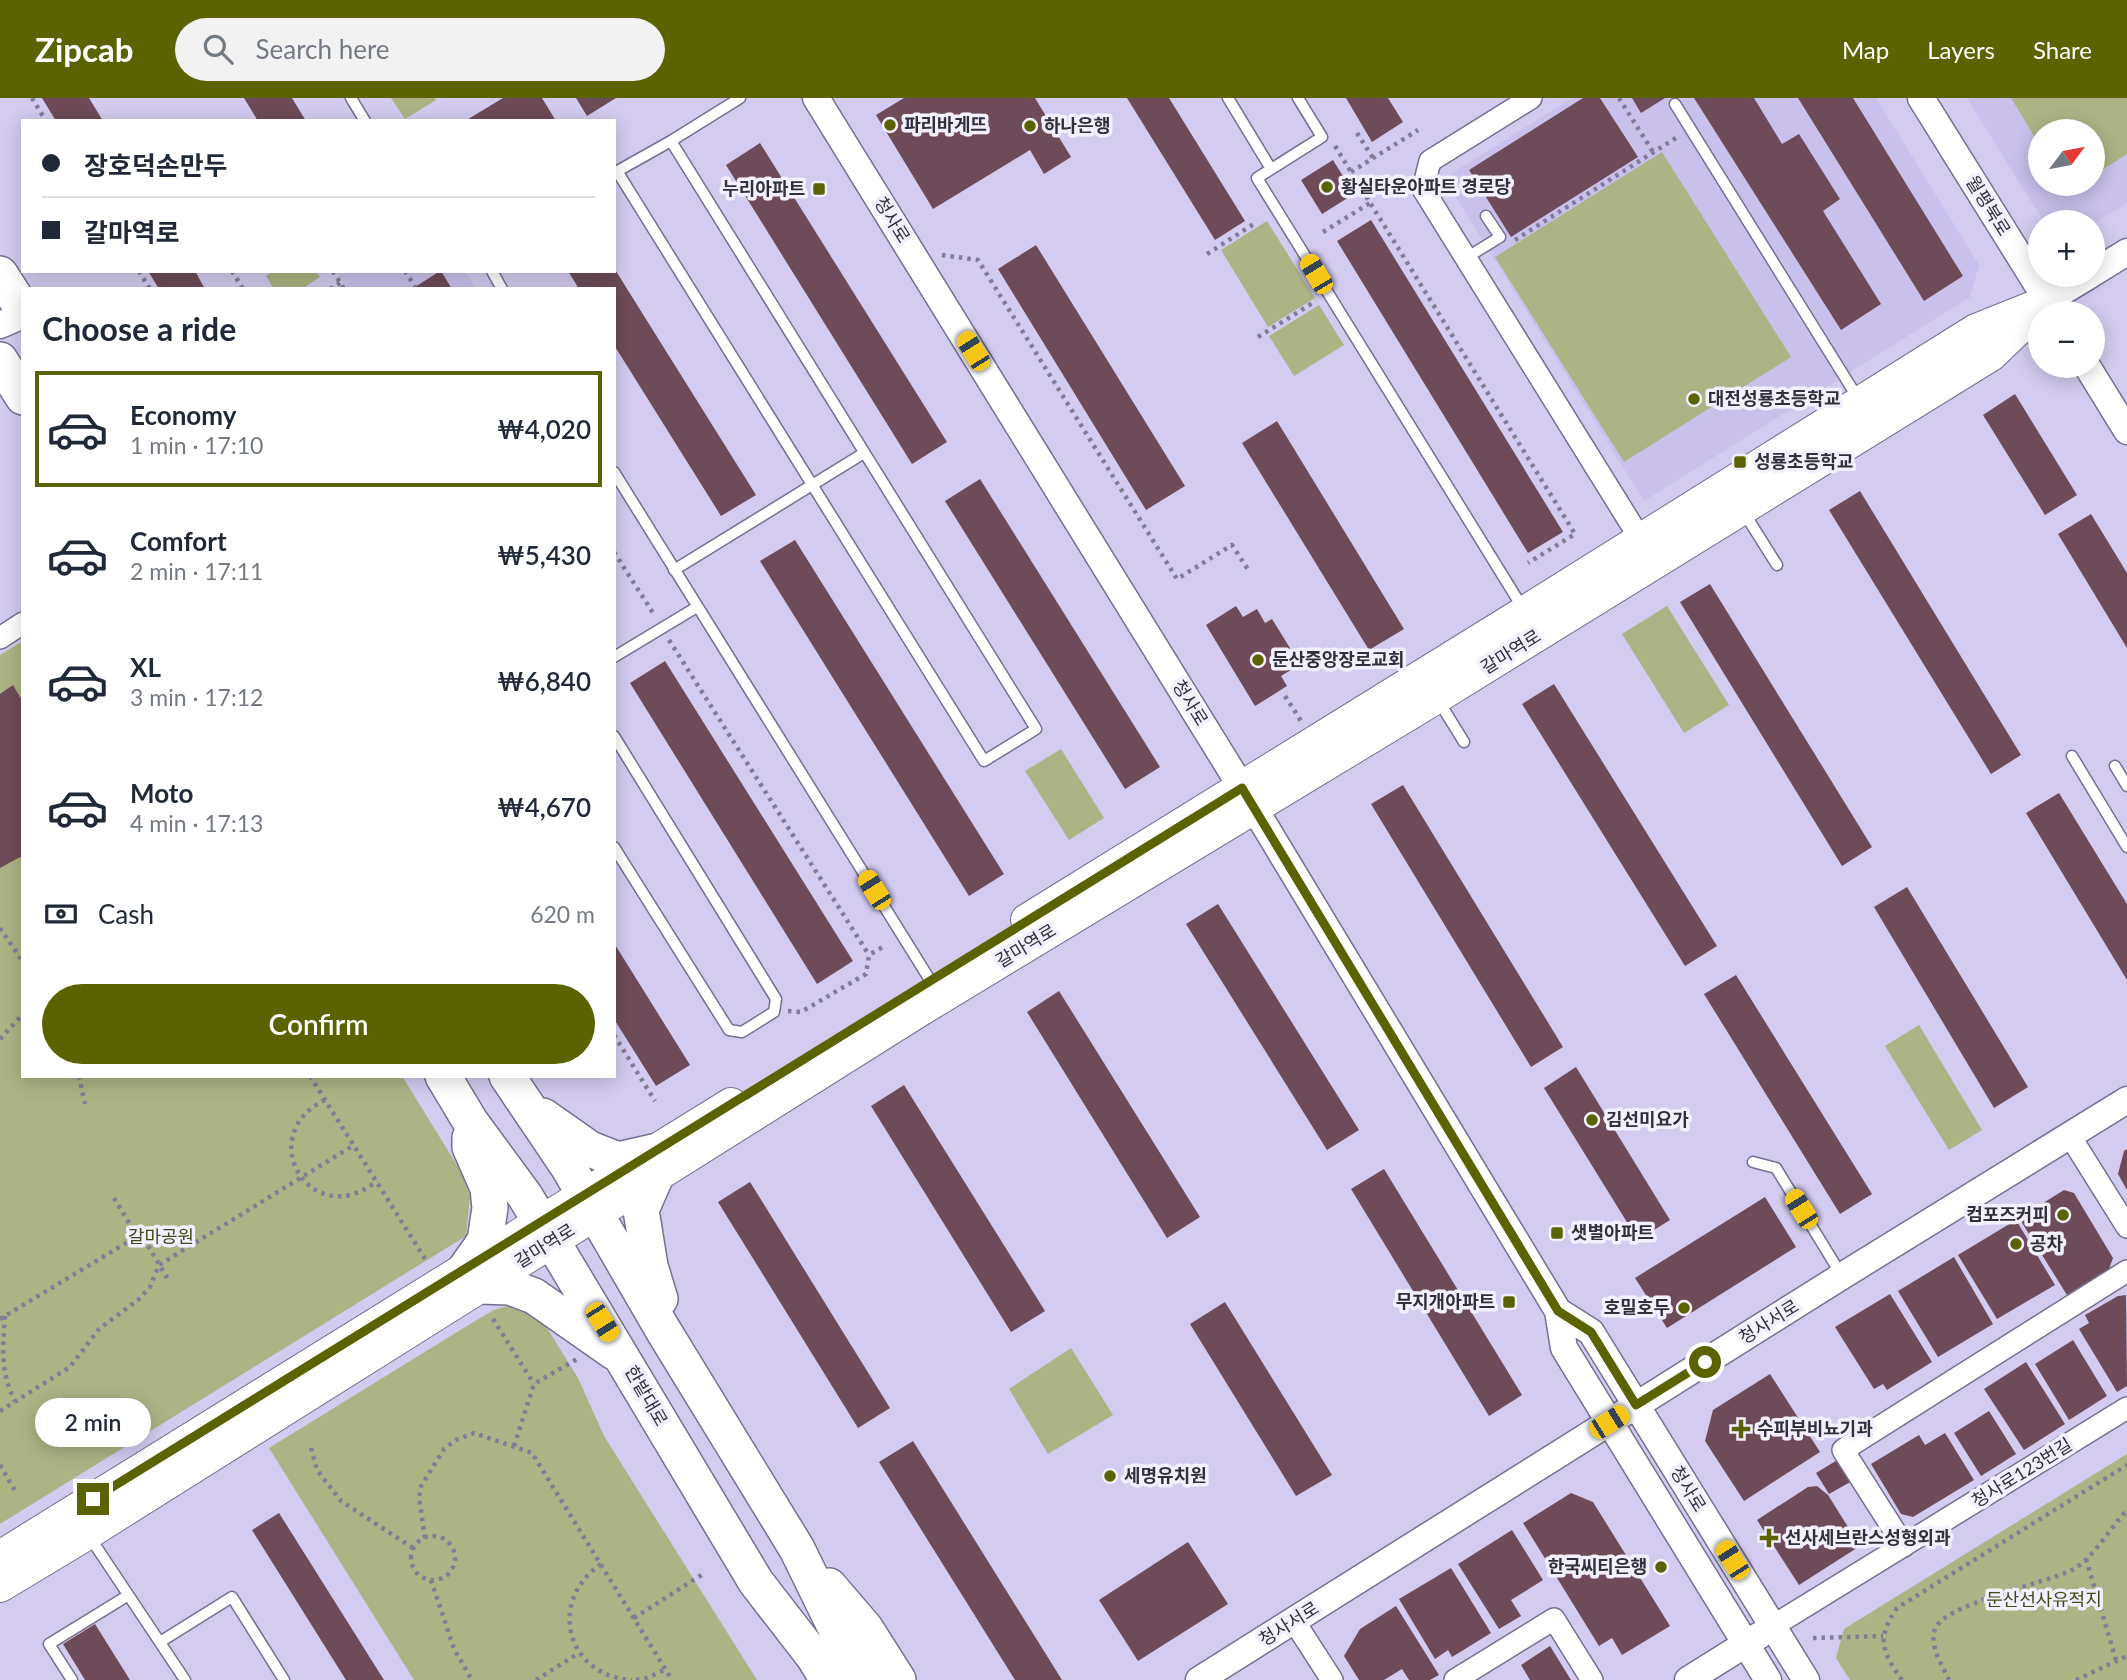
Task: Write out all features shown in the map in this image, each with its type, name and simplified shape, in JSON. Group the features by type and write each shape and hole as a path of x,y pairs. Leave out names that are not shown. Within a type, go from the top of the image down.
{"main road":[{"path":"0,274 21,309"},
{"name":"갈마역로","path":"654,1165 920,1010 1248,798 1525,612 1976,330 2028,314"},
{"name":"갈마역로","path":"0,1557 460,1276 547,1232 591,1205 930,980 1248,798 1437,698 1991,355 2028,325"},
{"path":"0,360 21,394"},
{"name":"한밭대로","path":"444,1078 470,1121 525,1196 626,1361 755,1582 814,1657 828,1680"},
{"path":"512,1083 547,1119 590,1149 618,1160 654,1165 641,1210 650,1266 661,1300 663,1330"},
{"path":"512,1083 591,1205 663,1330 797,1549 842,1641 866,1680"},
{"path":"470,1121 470,1147 488,1188 489,1208 485,1241 460,1276 510,1287 534,1296 626,1361"},
{"name":"갈마역로","path":"0,1586 88,1533 460,1276"},
{"path":"797,1549 865,1628 898,1680"},
{"path":"755,1582 790,1662 801,1680"}],"street":[{"path":"1531,98 1430,160 1423,189 1641,540"},
{"name":"월평북로","path":"1921,98 2047,301"},
{"name":"청사로","path":"823,103 1558,1311 1564,1349 1768,1680"},
{"name":"갈마역로","path":"2105,266 2127,252"},
{"name":"갈마역로","path":"2058,301 2076,287"},
{"path":"0,325 21,313"},
{"path":"2094,378 2127,431"},
{"name":"청사서로","path":"1199,1680 2127,1100"},
{"path":"2070,1136 2127,1227"},
{"path":"1904,1546 1843,1450 2127,1271"},
{"name":"청사로","path":"1558,1311 1591,1332 1807,1680"},
{"name":"청사로123번길","path":"1773,1626 2127,1408"},
{"path":"1455,1680 1554,1619 1592,1680"},
{"path":"1294,1621 1332,1680"},
{"path":"1688,1680 1773,1626"}],"lane":[{"path":"351,98 364,119"},
{"path":"671,141 1036,729 984,761 616,172 740,98"},
{"path":"1228,98 1271,169"},
{"path":"1298,98 1322,137 1257,178 1525,612"},
{"path":"1675,104 1861,403"},
{"path":"1466,258 1500,237 1486,216"},
{"path":"674,570 864,453"},
{"path":"616,475 930,980"},
{"path":"1742,509 1777,565"},
{"path":"616,656 697,607"},
{"path":"1437,698 1464,742"},
{"path":"616,739 776,999 774,1012 742,1032 729,1030 616,850"},
{"path":"2072,756 2126,845"},
{"path":"2115,766 2127,786"},
{"path":"2126,845 2127,831"},
{"path":"1753,1162 1776,1168 1842,1276"},
{"path":"88,1533 127,1596 185,1680"},
{"path":"72,1680 49,1644 127,1596"},
{"path":"160,1642 232,1597 284,1680"}],"path":[{"path":"32,98 45,119"},
{"path":"1619,98 1653,152"},
{"path":"1500,237 1514,240 1690,129"},
{"path":"1351,172 1418,130"},
{"path":"1357,133 1373,158"},
{"path":"1335,146 1575,534 1528,563"},
{"path":"1323,232 1370,204"},
{"path":"1207,254 1257,222"},
{"path":"942,256 978,260 1177,579 1233,545 1249,571"},
{"path":"334,273 343,287"},
{"path":"333,287 340,283"},
{"path":"1258,337 1316,301"},
{"path":"616,555 654,616"},
{"path":"670,641 869,955 866,974 801,1012 787,1011"},
{"path":"1285,696 1303,724"},
{"path":"0,928 21,959"},
{"path":"869,955 886,945"},
{"path":"0,1039 21,1016"},
{"path":"616,1038 655,1101"},
{"path":"79,1078 85,1104"},
{"path":"311,1078 377,1181 460,1276"},
{"path":"325,1100 303,1114 295,1127 291,1154 301,1178 314,1190 337,1197 364,1192 377,1181"},
{"path":"0,1410 71,1367 99,1329 138,1300 150,1287 159,1265 354,1145"},
{"path":"114,1198 137,1237"},
{"path":"15,1401 7,1387 2,1357 3,1317 141,1234 169,1280"},
{"path":"494,1319 534,1384"},
{"path":"514,1446 534,1384 580,1357"},
{"path":"425,1538 419,1498 421,1486 443,1449 474,1433 532,1453 672,1680"},
{"path":"311,1448 317,1470 341,1501 413,1548"},
{"path":"0,1465 17,1494"},
{"path":"1902,1680 1887,1659 1883,1636 1886,1623 1897,1608 2127,1465"},
{"path":"1949,1680 1937,1654 1933,1637 1935,1627 1942,1618 1989,1598 2074,1570 2127,1510"},
{"path":"432,1536 445,1541 454,1552 450,1572 444,1577 431,1580 424,1578 414,1569 411,1555 413,1548 432,1536"},
{"path":"2086,1559 2116,1660"},
{"path":"601,1564 582,1580 570,1604 571,1634 579,1653 590,1665 604,1674 620,1679 647,1678 666,1669"},
{"path":"634,1618 703,1574"},
{"path":"431,1580 454,1650 472,1680"},
{"path":"1813,1638 1883,1636"},
{"path":"536,1680 579,1653"},
{"path":"2076,1680 2127,1656"}],"shaded area":[{"name":"대전성룡초등학교","path":"1572,98 1876,98 1979,265 1970,297 1644,501 1450,188 1452,173"},
{"path":"1967,98 2127,98 2127,203 2105,217 2105,210 2037,210"},
{"path":"338,273 466,273 475,287 347,287"}],"green space":[{"path":"391,98 435,98 436,100 405,119"},
{"path":"2011,98 2127,98 2127,154 2105,168 2105,119 2028,119 2028,126"},
{"path":"1662,152 1791,357 1624,462 1495,257"},
{"path":"1267,221 1315,298 1268,327 1221,250"},
{"path":"270,273 317,273 320,277 305,287 273,287 266,276"},
{"path":"1319,305 1344,345 1294,376 1269,336"},
{"path":"1667,606 1729,705 1684,733 1622,634"},
{"name":"갈마공원","path":"21,642 21,1078 403,1078 460,1170 470,1196 466,1236 0,1524 0,655"},
{"path":"1061,749 1104,818 1069,840 1025,771"},
{"path":"1919,1025 1982,1130 1949,1150 1885,1046"},
{"path":"511,1305 528,1308 547,1328 578,1378 604,1436 757,1680 414,1680 269,1448 475,1321 494,1310"},
{"path":"1071,1348 1113,1415 1048,1454 1009,1389"},
{"name":"둔산선사유적지","path":"2127,1454 2127,1680 1850,1680 1836,1658 1844,1629"}],"building":[{"path":"42,98 89,98 102,119 55,119"},
{"path":"244,98 292,98 305,119 257,119"},
{"path":"503,98 542,98 555,119 468,119"},
{"path":"576,98 616,98 587,116"},
{"path":"904,98 1035,98 1071,157 1044,174 1030,150 933,209 876,115"},
{"path":"1127,98 1169,98 1245,221 1215,240"},
{"path":"1346,98 1388,98 1403,122 1372,142"},
{"path":"1583,98 1600,98 1638,157 1511,237 1469,170"},
{"path":"1632,98 1665,98 1641,113"},
{"path":"1694,98 1754,98 1782,144 1799,134 1840,199 1823,211 1881,304 1841,330"},
{"path":"1798,98 1853,98 1963,276 1924,301"},
{"path":"760,143 947,442 912,464 726,165"},
{"name":"황실타운아파트 경로당","path":"1333,160 1354,194 1322,214 1301,180"},
{"path":"1371,220 1563,532 1528,553 1337,241"},
{"path":"1036,245 1185,486 1146,510 998,269"},
{"path":"616,271 756,495 721,516 616,348 616,287 578,287 569,273"},
{"path":"149,273 196,273 204,287 158,287"},
{"path":"437,273 442,273 451,287 415,287"},
{"path":"2015,394 2077,495 2045,515 1983,415"},
{"path":"1277,421 1404,629 1369,650 1242,443"},
{"path":"980,479 1160,767 1125,789 945,501"},
{"path":"1860,491 2021,755 1991,774 1829,510"},
{"path":"2091,514 2127,573 2127,648 2058,534"},
{"path":"795,540 1004,874 969,896 760,561"},
{"path":"1710,584 1872,847 1842,866 1680,602"},
{"name":"둔산중앙장로교회","path":"1236,606 1243,617 1257,609 1265,623 1272,619 1290,648 1285,652 1294,668 1281,676 1287,686 1255,706 1206,625"},
{"path":"665,661 853,961 817,984 630,683"},
{"path":"1554,684 1717,946 1685,966 1522,704"},
{"path":"13,685 21,699 21,859 0,868 0,694"},
{"path":"1403,785 1563,1047 1531,1067 1371,804"},
{"path":"2059,793 2127,904 2127,980 2026,813"},
{"path":"1907,887 2028,1087 1994,1108 1874,907"},
{"path":"1218,904 1359,1130 1327,1150 1186,924"},
{"path":"616,946 690,1065 656,1086 616,1022"},
{"path":"1736,975 1872,1194 1840,1214 1704,994"},
{"path":"1059,991 1200,1217 1167,1238 1027,1012"},
{"path":"1576,1067 1670,1220 1638,1240 1544,1088"},
{"path":"904,1085 1045,1311 1011,1332 871,1106"},
{"path":"2127,1149 2127,1190 2118,1174 2124,1151"},
{"path":"1384,1169 1522,1395 1489,1416 1351,1189"},
{"path":"750,1182 890,1408 858,1428 718,1202"},
{"path":"2064,1190 2074,1193 2113,1258 2109,1269 2067,1295 2019,1218"},
{"path":"1765,1197 1796,1247 1667,1328 1635,1278"},
{"path":"2016,1220 2055,1285 1997,1319 1958,1255"},
{"path":"1954,1257 1993,1324 1938,1357 1898,1291"},
{"path":"1890,1294 1932,1362 1887,1390 1883,1384 1874,1389 1835,1327"},
{"path":"2126,1295 2127,1386 2117,1392 2079,1329 2089,1323 2085,1315 2118,1296"},
{"path":"1225,1302 1332,1475 1296,1496 1190,1324"},
{"path":"2073,1340 2107,1396 2069,1420 2035,1364"},
{"path":"2026,1362 2065,1424 2024,1450 1984,1389"},
{"path":"1770,1374 1820,1452 1744,1501 1705,1441 1713,1410"},
{"path":"1989,1411 2016,1454 1981,1476 1954,1433"},
{"path":"1945,1433 1974,1480 1913,1517 1901,1514 1871,1464 1919,1435 1925,1445"},
{"path":"913,1441 1062,1680 1015,1680 879,1462"},
{"path":"1839,1459 1852,1481 1829,1494 1816,1473"},
{"path":"1817,1486 1828,1495 1860,1546 1799,1585 1757,1520 1808,1487"},
{"path":"1571,1493 1593,1502 1670,1626 1622,1655 1612,1638 1599,1646 1523,1523"},
{"path":"279,1513 384,1680 346,1680 252,1530"},
{"path":"1512,1530 1543,1580 1511,1600 1521,1616 1499,1629 1458,1564"},
{"path":"1188,1542 1228,1604 1138,1661 1099,1600"},
{"path":"1451,1568 1491,1633 1452,1657 1448,1650 1435,1659 1399,1599"},
{"path":"1396,1606 1439,1675 1430,1680 1409,1680 1402,1669 1384,1680 1359,1680 1344,1656 1360,1629"},
{"path":"95,1624 130,1680 85,1680 63,1644"},
{"path":"1550,1646 1571,1680 1530,1680 1521,1665"}],"place":[{"name":"파리바게뜨","path":"890,125"},
{"name":"하나은행","path":"1030,126"},
{"name":"황실타운아파트 경로당","path":"1327,187"},
{"name":"누리아파트","path":"819,189"},
{"name":"대전성룡초등학교","path":"1694,399"},
{"name":"성룡초등학교","path":"1740,462"},
{"name":"둔산중앙장로교회","path":"1258,660"},
{"name":"김선미요가","path":"1592,1120"},
{"name":"컴포즈커피","path":"2063,1215"},
{"name":"샛별아파트","path":"1557,1233"},
{"name":"공차","path":"2016,1244"},
{"name":"무지개아파트","path":"1509,1302"},
{"name":"호밀호두","path":"1684,1308"},
{"name":"수피부비뇨기과","path":"1741,1429"},
{"name":"세명유치원","path":"1110,1476"},
{"name":"선사세브란스성형외과","path":"1769,1538"},
{"name":"한국씨티은행","path":"1661,1567"}],"route":[{"path":"93,1499 1242,788 1558,1311 1591,1332 1636,1405 1705,1362"}]}
